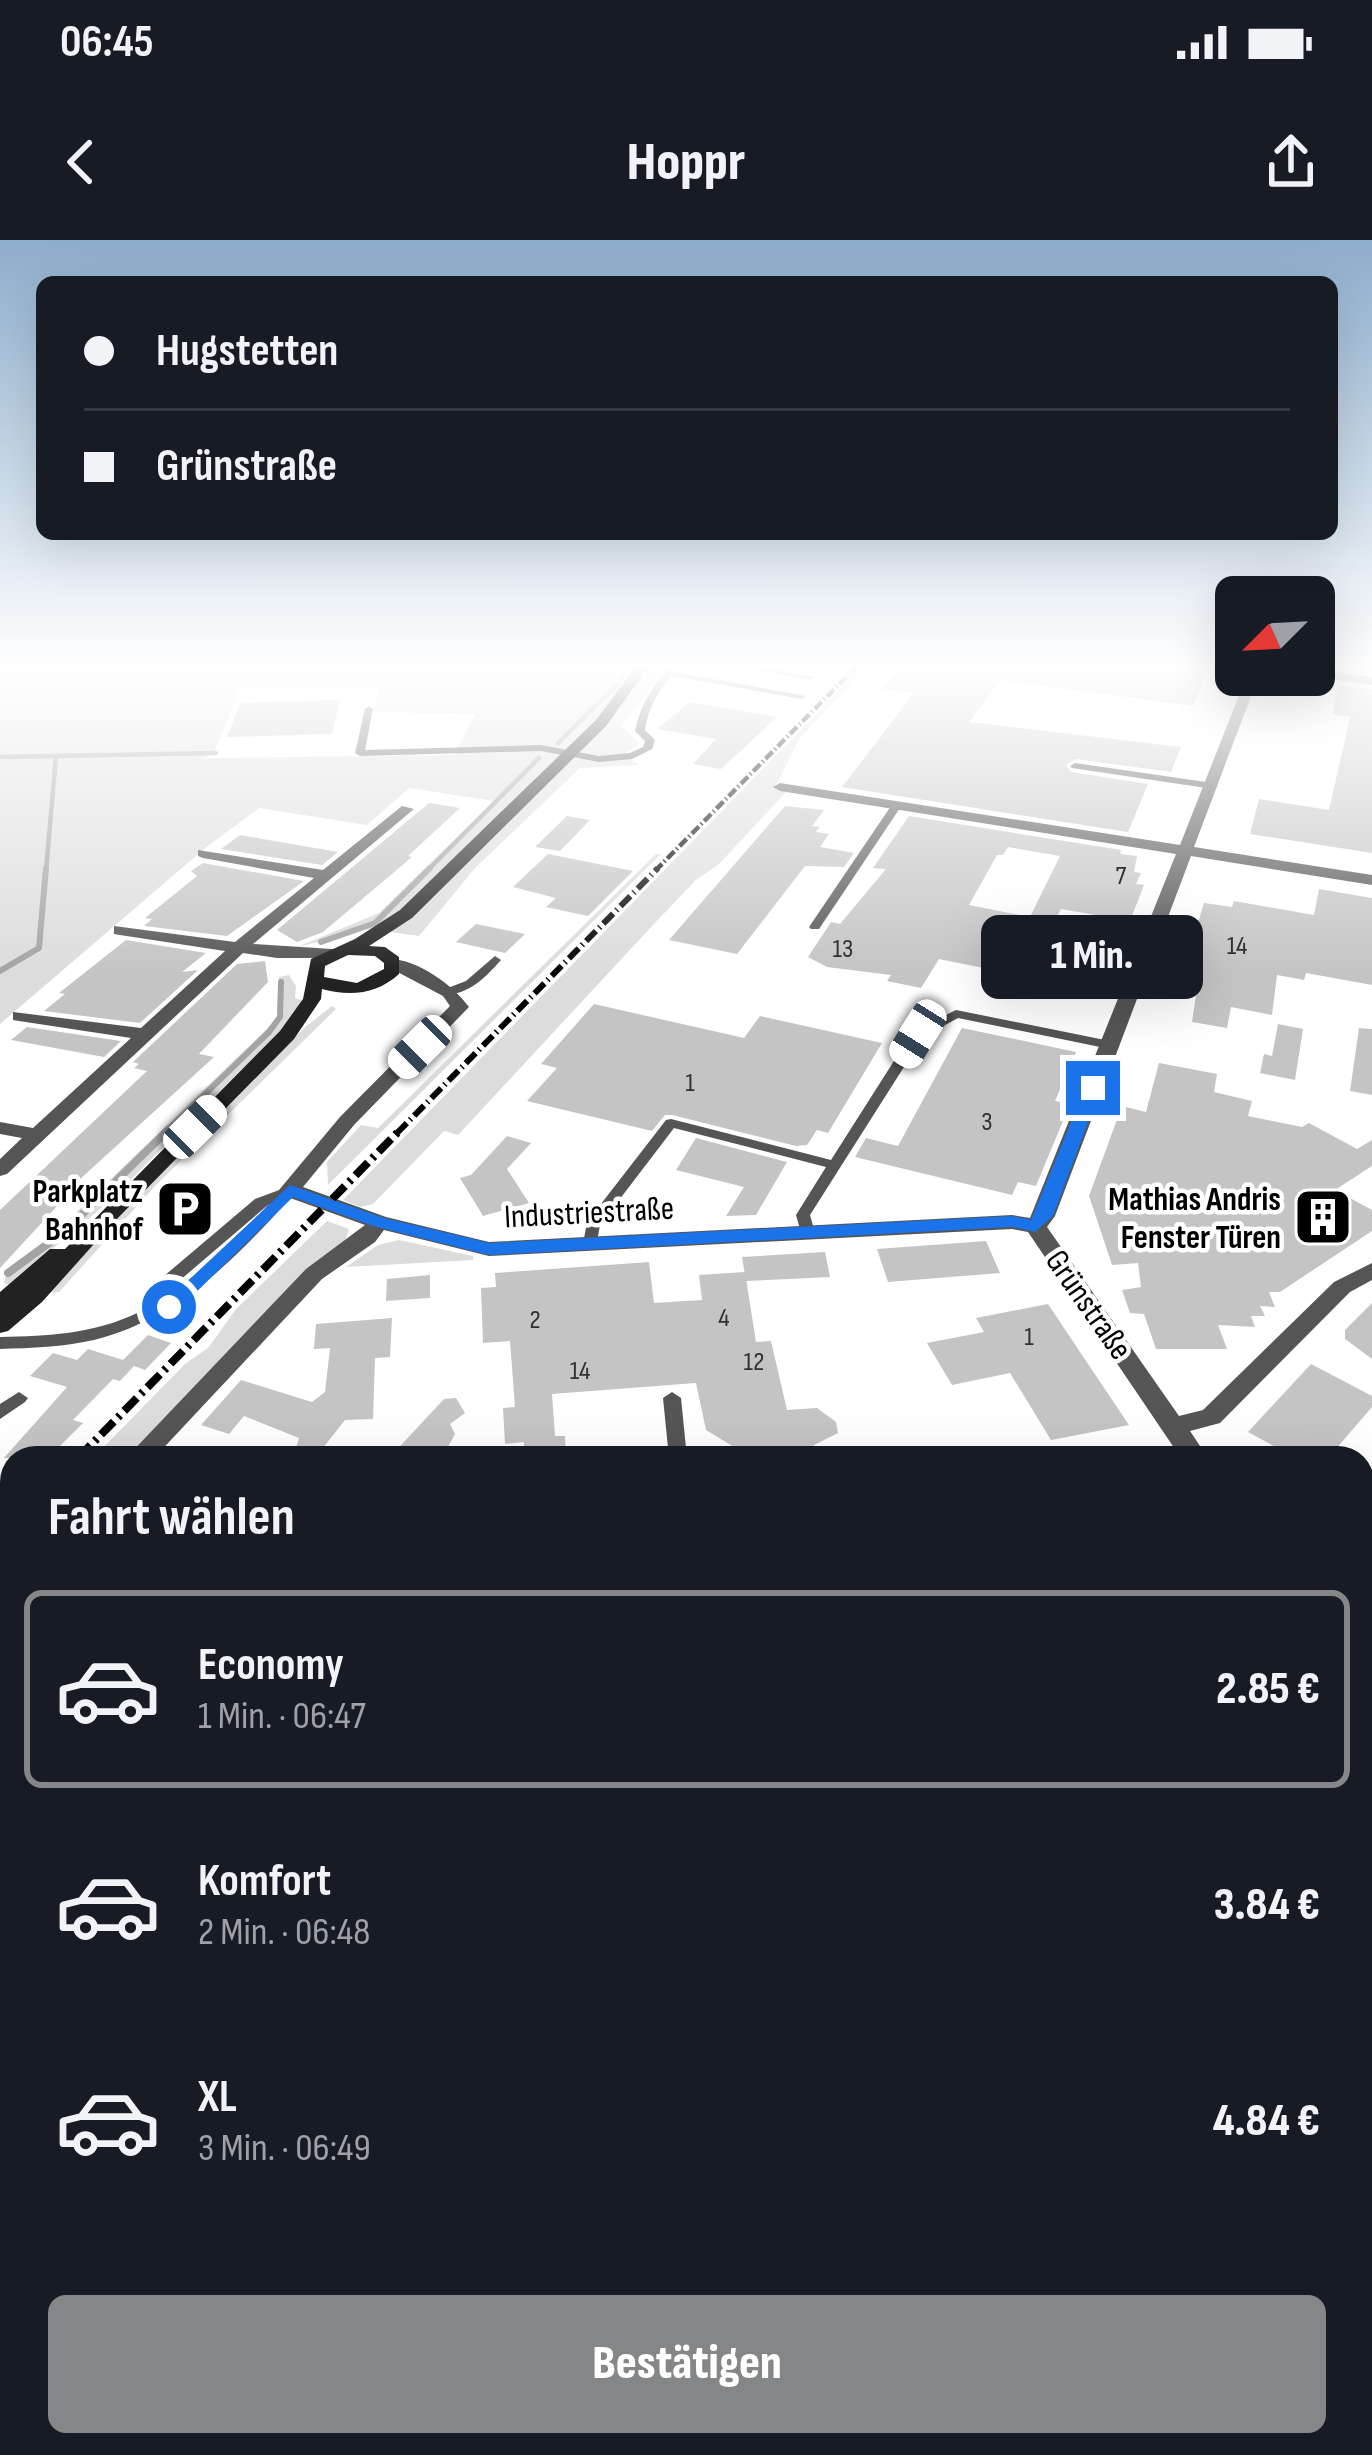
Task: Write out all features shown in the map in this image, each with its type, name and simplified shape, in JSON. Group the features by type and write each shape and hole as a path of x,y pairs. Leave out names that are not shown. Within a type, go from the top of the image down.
{"main road":[{"path":"0,1325 34,1297 103,1220 287,1034 312,999 315,975 340,952 406,914 553,768"},
{"path":"287,1034 330,1003 390,975 406,914"},
{"path":"340,952 374,950 391,960"},
{"path":"315,975 336,988 366,986"},
{"path":"0,1305 25,1279 103,1220"}],"street":[{"name":"Grünstraße","path":"1187,1446 1035,1226 1044,1216 1219,768"},
{"path":"780,787 1372,880"},
{"path":"0,1170 238,948 367,846 407,808"},
{"path":"203,853 325,875"},
{"path":"120,930 277,953 340,952"},
{"path":"277,953 315,975"},
{"path":"290,1190 347,1121 460,1007 444,990 391,960"},
{"path":"366,986 444,990"},
{"path":"19,1016 148,1035"},
{"path":"0,1128 40,1136"},
{"name":"Industriestraße","path":"290,1190 379,1222 489,1249 1012,1222 1035,1226"},
{"path":"150,1446 314,1274 367,1237 379,1222"},
{"path":"1174,1426 1211,1417 1342,1287 1372,1270"}],"lane":[{"path":"1091,768 1213,786"},
{"path":"815,927 897,806"},
{"path":"444,990 470,984 495,960"},
{"path":"807,1233 803,1215 918,1034 956,1014 1110,1045"},
{"path":"591,1244 592,1225 670,1123 835,1165"},
{"path":"0,1343 103,1335 169,1307 290,1190"},
{"path":"0,1413 19,1398"},
{"path":"672,1398 677,1446"}],"shaded area":[{"path":"0,768 580,768 476,867 419,936 369,929 297,947 379,913 494,801 409,788 367,825 259,808 204,849 0,1024"},
{"path":"763,768 784,768 776,785 786,792 719,864 696,880 458,1135 444,1131 373,1204 360,1207 343,1200"},
{"path":"661,854 328,1185 327,1162 361,1125 378,1128"},
{"path":"289,975 296,986 295,998 303,1001 282,1030 105,1205 9,1285 4,1283 7,1272 39,1248 277,1019 279,977"},
{"path":"332,1006 336,1009 157,1184 59,1292 44,1293 304,1028"},
{"path":"327,1221 349,1229 346,1239 138,1446 105,1446 185,1364 208,1348 236,1309"},
{"path":"399,1240 473,1256 473,1260 346,1267 378,1245"}],"building":[{"path":"856,768 1068,768 1148,784 1128,832 842,787"},
{"path":"1338,768 1372,768 1372,853 1250,834 1259,799 1329,810"},
{"path":"429,803 460,808 408,856 412,857 323,932 297,942 277,930"},
{"path":"785,806 824,810 812,826 820,827 816,832 829,834 820,847 854,853 844,867 805,866 737,954 669,940"},
{"path":"567,816 590,820 560,851 535,847"},
{"path":"909,816 1121,850 1120,854 1137,856 1134,872 1141,873 1136,884 1144,885 1130,921 1061,909 1023,976 939,959 921,988 887,981 891,975 827,967 808,957 831,922 840,924 886,869 873,868","holes":["1008,847 1060,856 1030,917 969,905 997,855"]},
{"path":"240,835 338,852 322,865 221,849"},
{"path":"548,854 633,871 588,916 546,907 556,898 513,887"},
{"path":"203,863 304,881 227,936 144,926 152,919 145,918 197,876 191,871"},
{"path":"1319,889 1372,898 1372,985 1306,973 1304,980 1277,975 1272,1015 1231,1007 1227,1028 1192,1022 1201,962 1187,959 1204,903 1232,907 1234,901 1314,915"},
{"path":"476,924 525,934 505,953 456,942"},
{"path":"126,940 206,953 182,972 198,970 140,1023 44,1011 65,994 59,993"},
{"path":"265,961 268,982 199,1054 214,1057 79,1180 74,1179 71,1191 0,1268 0,1210 147,1071 134,1068 139,1064 133,1062 237,964"},
{"path":"594,1004 744,1038 760,1016 882,1043 828,1133 817,1130 807,1145 672,1115 665,1115 652,1131 527,1101 557,1068 541,1064"},
{"path":"1278,1024 1303,1029 1295,1080 1260,1073 1264,1054 1272,1056"},
{"path":"27,1027 121,1041 104,1057 11,1040"},
{"path":"962,1028 1076,1052 1055,1101 1070,1104 1036,1186 1018,1182 1012,1195 855,1157 866,1138 898,1146"},
{"path":"1359,1028 1372,1029 1372,1095 1350,1091"},
{"path":"1159,1063 1217,1074 1214,1092 1252,1101 1248,1116 1302,1127 1309,1123 1357,1149 1372,1140 1372,1166 1335,1190 1372,1210 1372,1231 1280,1292 1269,1292 1275,1307 1260,1306 1265,1316 1251,1316 1255,1327 1218,1325 1227,1349 1156,1349 1144,1314 1130,1313 1122,1290 1141,1287 1138,1263 1112,1265 1089,1196 1122,1106 1146,1112"},
{"path":"507,1136 531,1143 507,1169 529,1203 483,1216 460,1178 471,1175"},
{"path":"696,1138 787,1162 756,1215 726,1216 744,1187 676,1170"},
{"path":"986,1241 1000,1273 888,1282 877,1249"},
{"path":"825,1252 830,1277 746,1281 742,1257"},
{"path":"649,1262 654,1303 702,1300 699,1275 745,1272 756,1342 771,1341 787,1410 817,1408 836,1422 838,1433 814,1446 732,1446 706,1430 696,1383 552,1394 555,1436 565,1436 565,1446 505,1444 503,1408 515,1407 510,1341 483,1343 481,1288 496,1287 495,1273"},
{"path":"430,1275 430,1298 386,1301 387,1279"},
{"path":"1372,1303 1372,1359 1345,1339 1345,1330"},
{"path":"1048,1304 1129,1425 1051,1440 1010,1373 952,1385 927,1343 984,1332 976,1318"},
{"path":"392,1318 390,1357 375,1358 373,1419 345,1420 324,1446 297,1446 299,1438 244,1416 229,1434 201,1425 241,1380 312,1402 325,1392 330,1348 314,1349 316,1324"},
{"path":"148,1335 171,1343 145,1370 134,1366 120,1381 113,1379 73,1420 83,1423 60,1446 15,1446 67,1387 30,1376 53,1353 77,1360 88,1349 123,1360"},
{"path":"1311,1364 1372,1396 1372,1407 1338,1446 1274,1446 1248,1432"},
{"path":"456,1398 465,1413 450,1424 455,1434 449,1446 400,1446 444,1399"}],"waterway":[{"path":"46,871 55,768"},
{"path":"427,871 529,768"},
{"path":"0,971 39,948 46,868"},
{"path":"427,871 430,868"},
{"path":"321,942 375,923 427,871"},
{"path":"165,1133 269,1032 280,1017 281,982"},
{"path":"8,1273 64,1232 168,1130"}],"railway":[{"path":"655,871 756,768"},
{"path":"397,1133 658,868"},
{"path":"90,1446 400,1130"}],"place":[{"name":"Parkplatz Bahnhof","path":"185,1209"},
{"name":"Mathias Andris Fenster Türen","path":"1323,1217"}],"route":[{"path":"169,1307 290,1190 379,1222 489,1249 1012,1222 1035,1226 1044,1216 1093,1088"}]}
